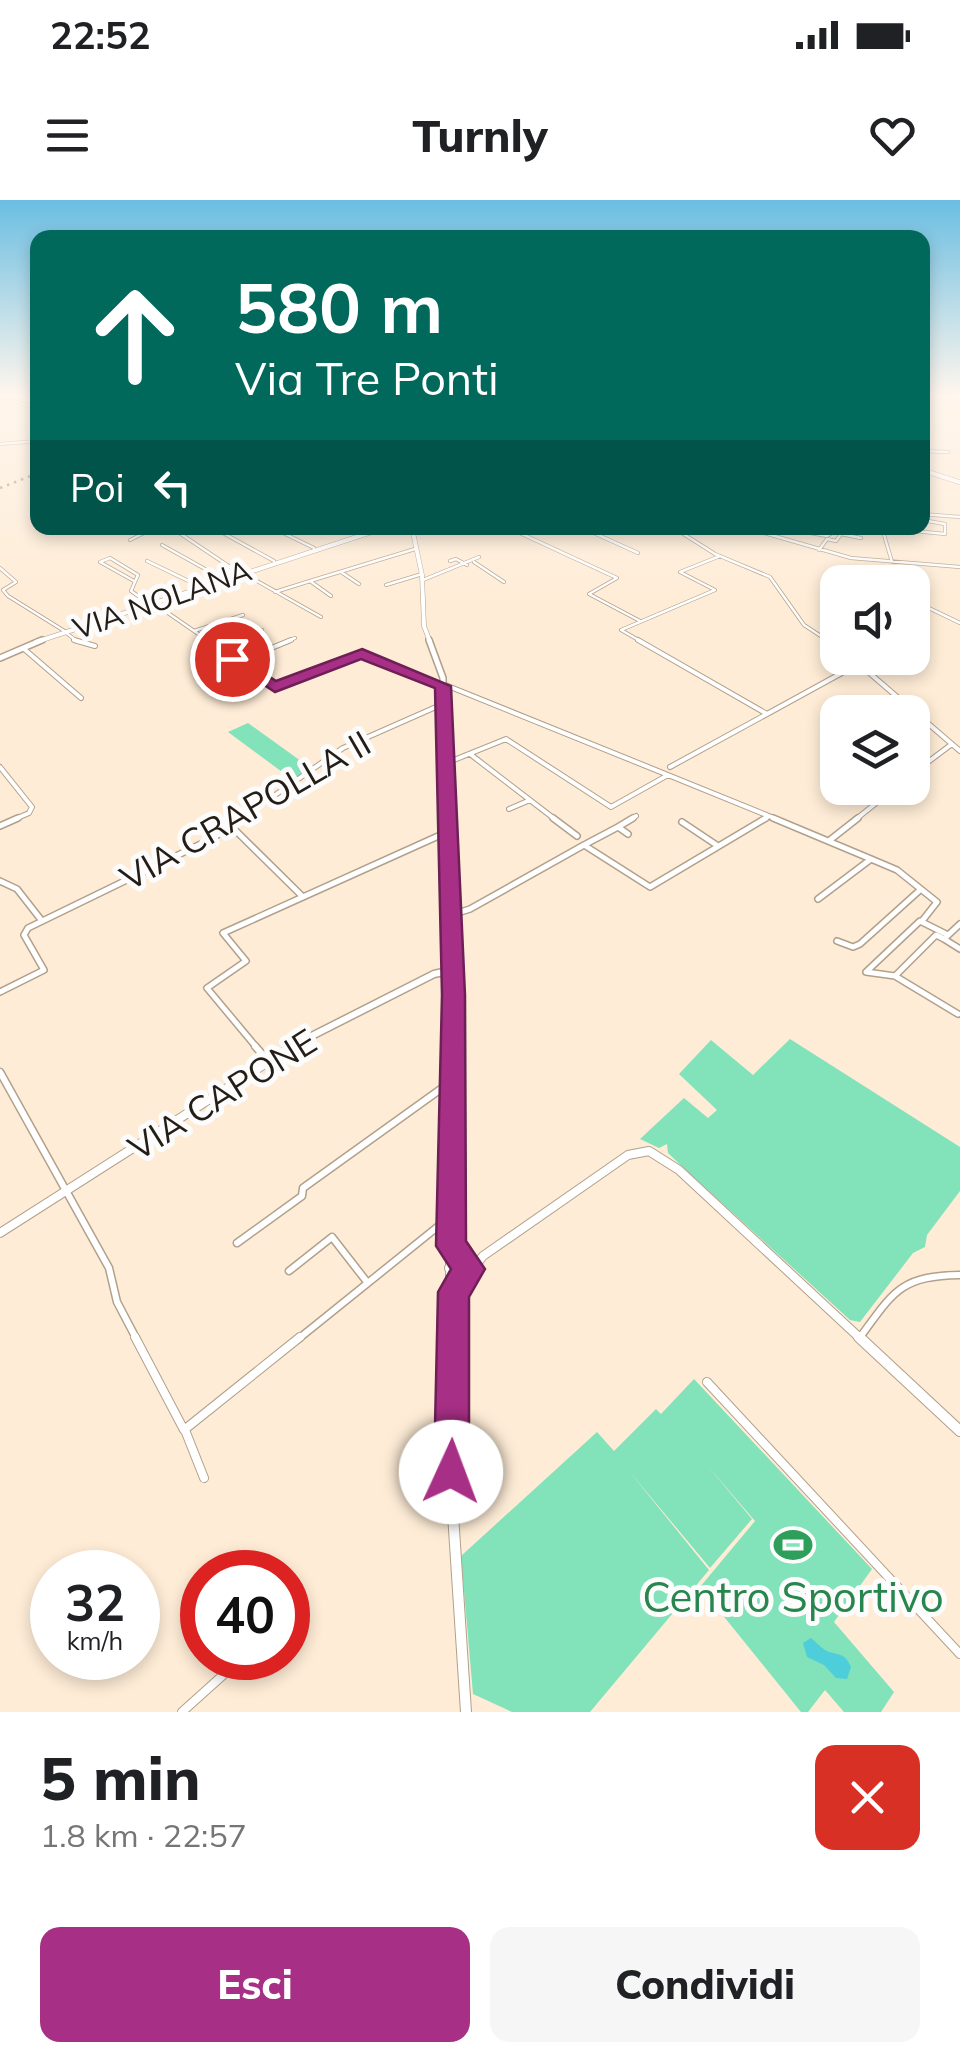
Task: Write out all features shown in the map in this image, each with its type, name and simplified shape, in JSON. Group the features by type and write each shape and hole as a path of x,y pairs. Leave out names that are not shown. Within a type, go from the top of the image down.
{"main road":[{"path":"932,473 960,483"}],"street":[{"path":"930,515 960,517"},
{"path":"930,521 945,524 945,534 930,533"},
{"path":"130,540 139,535"},
{"path":"183,535 240,573 321,617"},
{"path":"227,535 274,561"},
{"path":"287,535 314,548"},
{"name":"VIA NOLANA","path":"0,658 66,632 360,535"},
{"path":"413,535 422,577 424,626 445,703 454,1080 450,1270 452,1499 468,1711"},
{"path":"524,535 617,578 616,582 588,593 640,621"},
{"path":"598,535 638,553"},
{"path":"686,535 720,556 770,577 804,624 820,635"},
{"path":"776,535 892,562 960,568"},
{"path":"821,548 832,547 840,535"},
{"path":"846,535 861,538"},
{"path":"885,535 892,562"},
{"path":"162,545 223,579"},
{"path":"275,592 415,549"},
{"path":"720,556 680,572 715,590 620,630 766,714"},
{"path":"386,585 467,565 480,557"},
{"path":"134,581 100,562 110,558 131,569 139,577 132,592 242,660 275,687 364,654 897,870 937,904 866,972 895,976 958,1014"},
{"path":"450,561 456,559 467,565"},
{"path":"147,561 201,587"},
{"path":"474,562 504,582"},
{"path":"0,568 16,582 3,590 8,596 77,642 95,646"},
{"path":"342,572 360,584"},
{"path":"310,581 331,596"},
{"path":"930,609 960,623"},
{"path":"194,631 243,615"},
{"path":"216,647 262,630"},
{"path":"242,660 295,638"},
{"path":"23,648 81,698"},
{"path":"670,767 838,675"},
{"path":"874,675 960,751"},
{"name":"VIA CRAPOLLA II","path":"42,921 232,826 344,748 445,703"},
{"path":"444,764 508,740 611,807 668,776"},
{"path":"930,760 952,744"},
{"path":"470,754 576,836"},
{"path":"0,767 32,807 29,814 0,826"},
{"path":"509,808 530,800"},
{"path":"830,840 874,805"},
{"path":"451,915 479,905 636,816"},
{"path":"584,845 650,886 769,816"},
{"path":"682,822 718,846"},
{"path":"232,826 302,896"},
{"path":"618,827 628,834"},
{"path":"268,1061 206,986 246,961 223,935 224,930 446,834"},
{"path":"818,899 871,859"},
{"path":"0,881 17,889 42,921 24,934 44,970 0,992"},
{"path":"837,941 854,947 860,944 920,890"},
{"path":"922,920 960,949"},
{"path":"946,937 960,924"},
{"path":"895,976 936,935 946,937"},
{"name":"VIA CAPONE","path":"0,1232 268,1061 395,993 438,972 452,970"},
{"path":"0,1072 112,1273 118,1302 185,1430 204,1478"},
{"path":"237,1243 302,1196 302,1188 454,1080"},
{"path":"453,1292 483,1256 628,1155 639,1150 651,1151 679,1170 960,1430"},
{"path":"185,1430 452,1216"},
{"path":"288,1271 332,1237 366,1282"},
{"path":"451,1246 469,1266 465,1277"},
{"path":"450,1270 462,1259 483,1256"},
{"path":"450,1270 465,1277"},
{"path":"861,1336 904,1279 960,1275"},
{"path":"707,1382 960,1654"},
{"path":"182,1712 218,1680"}],"green space":[{"path":"248,723 312,769 293,780 228,732"},
{"path":"790,1039 960,1147 960,1191 927,1235 925,1247 913,1253 860,1322 850,1320 689,1173 668,1153 667,1144 659,1148 640,1139 684,1098 708,1118 717,1110 679,1074 711,1040 753,1075"},
{"path":"694,1379 872,1569 834,1622 894,1692 881,1712 844,1712 825,1690 808,1712 801,1712 700,1587 755,1521 706,1464 752,1519 710,1568 629,1471 709,1570 590,1712 512,1712 473,1694 461,1556 597,1432 614,1451 656,1409 661,1414"}],"water":[{"path":"811,1638 847,1660 851,1667 847,1679 836,1678 824,1665 807,1657 803,1643"}],"railway":[{"path":"0,488 30,476"}],"place":[{"name":"Centro Sportivo","path":"793,1545"}],"route":[{"path":"232,659 275,687 362,654 443,686 454,995 451,1246 470,1269 453,1292 451,1472"}]}
